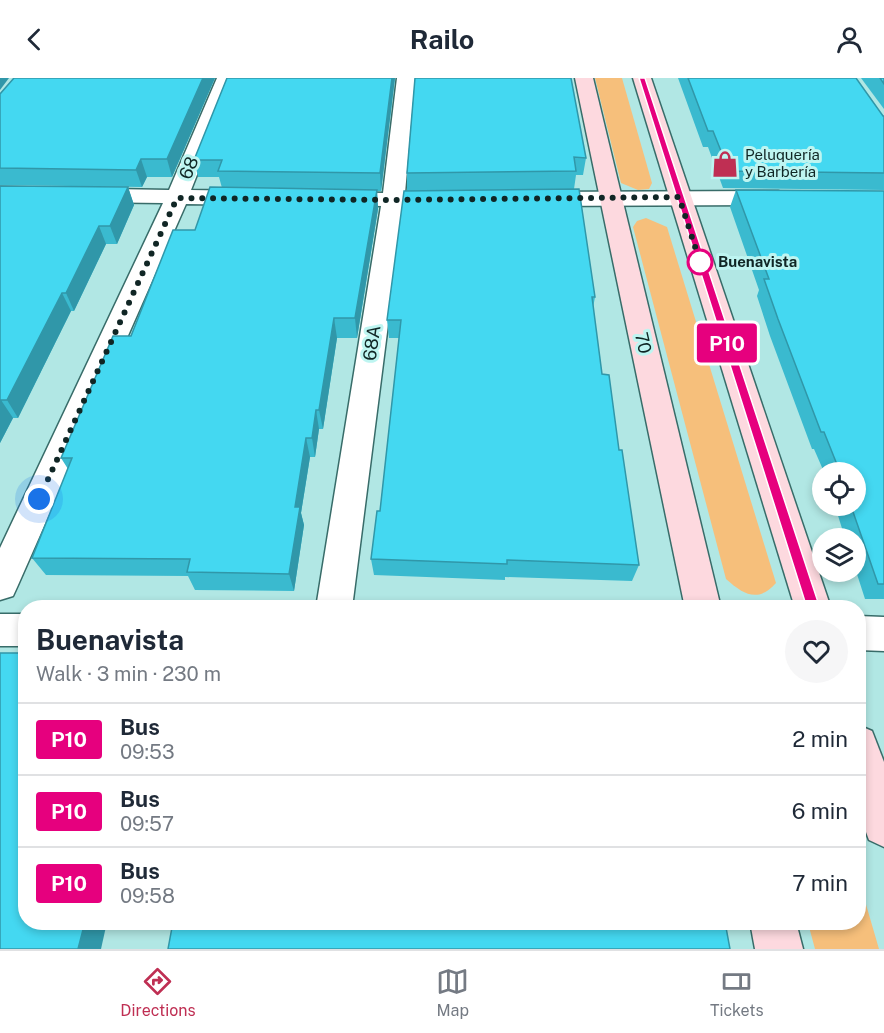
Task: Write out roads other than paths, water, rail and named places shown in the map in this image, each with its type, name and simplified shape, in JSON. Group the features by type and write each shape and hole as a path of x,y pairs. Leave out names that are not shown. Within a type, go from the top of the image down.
{"main road":[{"name":"70","path":"584,78 701,600"},
{"path":"642,78 810,600"},
{"path":"866,770 884,825"},
{"path":"775,930 779,949"}],"street":[{"name":"68","path":"0,585 177,198 226,78"},
{"name":"68A","path":"335,600 393,200 406,78"},
{"path":"0,194 273,199"},
{"path":"511,200 679,197 805,198"},
{"path":"309,199 464,200"},
{"path":"0,630 18,630"},
{"path":"866,633 884,634"}],"place":[{"name":"Peluquería y Barbería","path":"725,164"},
{"name":"Buenavista","path":"700,262"}]}
